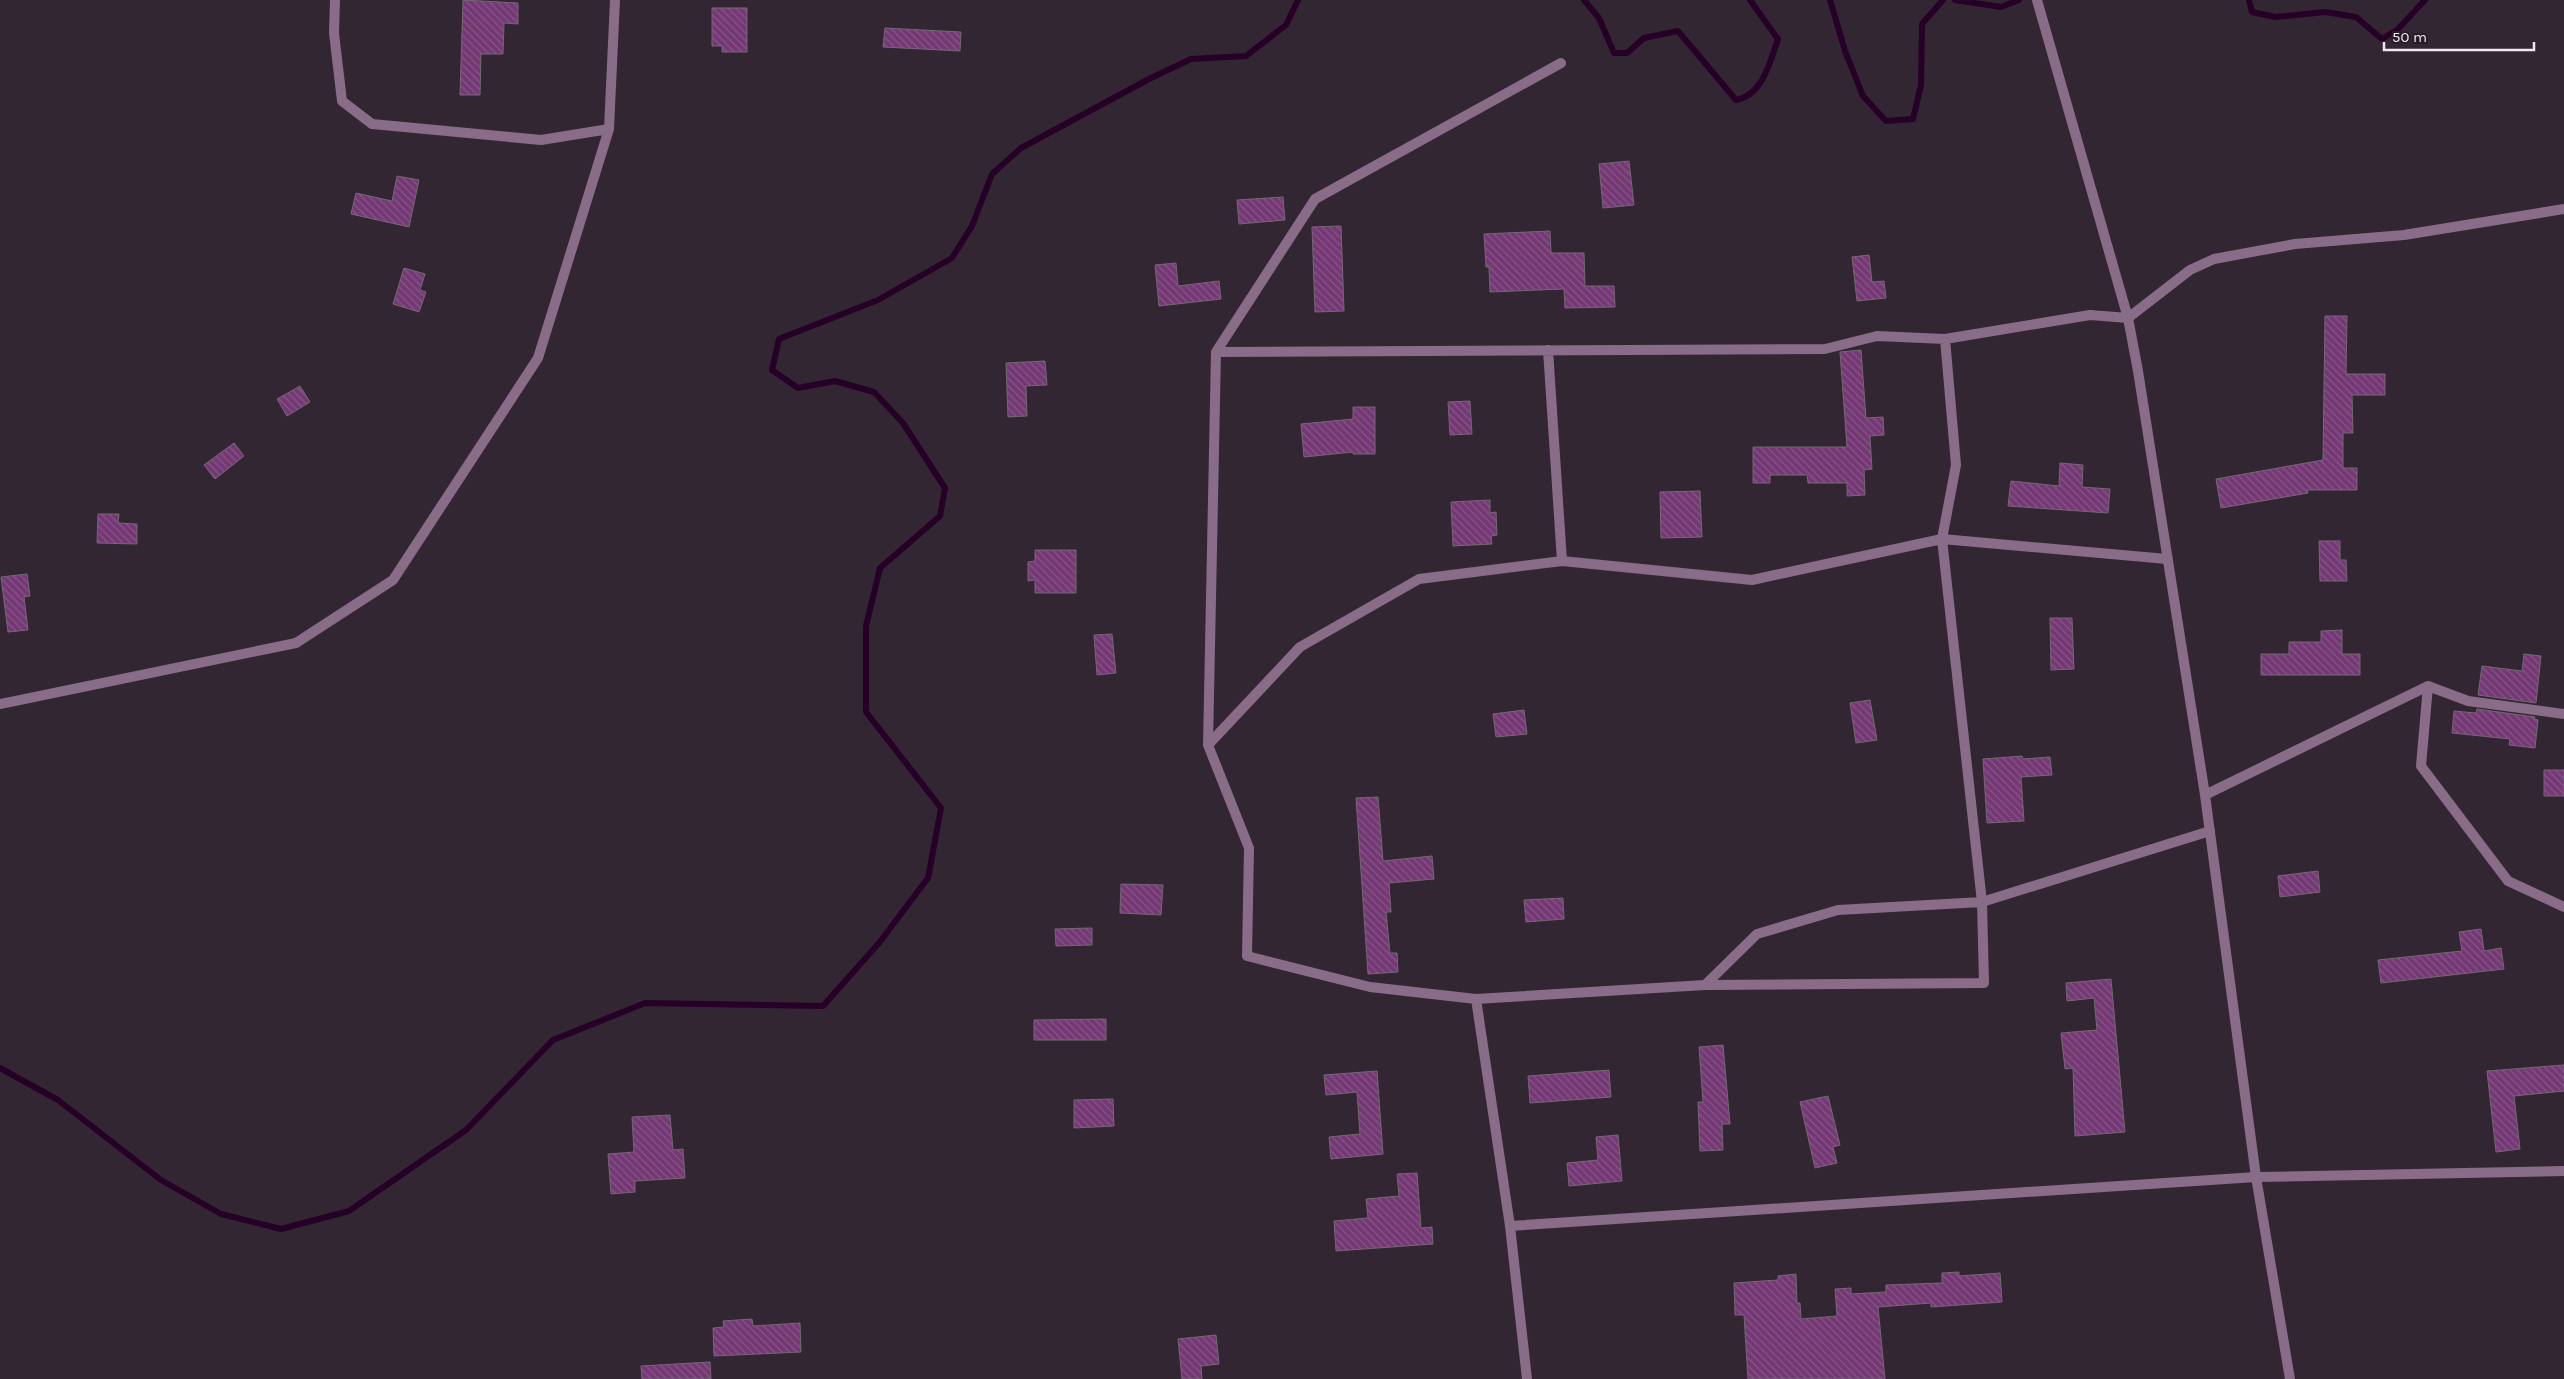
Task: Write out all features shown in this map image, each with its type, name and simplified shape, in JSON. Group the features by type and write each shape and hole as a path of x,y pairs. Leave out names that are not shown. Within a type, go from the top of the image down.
{"street":[{"path":"335,0 334,33 342,101 372,124 541,140 609,129"},
{"path":"0,704 296,643 393,580 538,358 609,129 615,0"},
{"path":"2037,0 2128,318 2154,462 2167,559 2205,795 2256,1177 2290,1379"},
{"path":"1560,63 1315,198 1216,352 1208,745 1249,848 1247,956 1370,987 1476,999 1706,986 1984,982 1982,902 1942,538 1956,465 1946,339"},
{"path":"1216,352 1825,349 1877,336 1946,339 2090,315 2128,318 2190,270 2214,259 2295,244 2404,235 2564,209"},
{"path":"1548,350 1562,561"},
{"path":"1208,745 1300,647 1419,579 1562,561 1752,580 1942,538 2167,559"},
{"path":"2205,795 2428,686 2468,701 2564,714"},
{"path":"2428,686 2421,766 2508,882 2564,907"},
{"path":"1706,986 1757,934 1828,912 1982,902 2210,831"},
{"path":"1476,999 1510,1226 1527,1379"},
{"path":"1510,1226 2256,1177 2564,1171"}],"building":[{"path":"463,0 518,3 518,24 504,23 503,54 481,54 480,95 460,95"},
{"path":"712,8 747,8 747,52 722,52 722,46 712,46"},
{"path":"885,28 961,32 960,51 883,47"},
{"path":"1629,161 1634,205 1603,208 1599,164"},
{"path":"397,176 419,180 409,227 351,214 356,193 392,201"},
{"path":"1283,197 1285,220 1239,224 1237,200"},
{"path":"1341,226 1344,311 1315,312 1312,227"},
{"path":"1550,231 1551,253 1584,253 1585,286 1614,286 1615,307 1565,308 1564,289 1490,292 1489,267 1486,267 1484,234"},
{"path":"1869,255 1872,282 1884,281 1886,298 1857,301 1852,257"},
{"path":"1176,263 1178,286 1219,281 1221,299 1159,306 1155,265"},
{"path":"404,268 425,274 420,290 426,292 419,312 393,304"},
{"path":"2325,316 2347,316 2346,374 2385,374 2385,395 2352,395 2353,433 2343,433 2343,468 2357,468 2357,490 2307,490 2308,493 2221,508 2216,479 2323,460"},
{"path":"1861,350 1866,418 1883,417 1884,435 1870,436 1872,469 1864,470 1865,495 1847,496 1847,483 1808,483 1807,475 1770,475 1770,483 1753,483 1753,447 1847,447 1840,352"},
{"path":"1045,361 1047,385 1026,386 1027,416 1008,417 1006,363"},
{"path":"300,386 310,402 287,416 277,399"},
{"path":"1470,401 1472,434 1450,435 1448,402"},
{"path":"1353,407 1375,407 1375,454 1353,454 1353,452 1304,457 1301,424 1353,419"},
{"path":"234,443 244,456 215,479 204,465"},
{"path":"2060,463 2083,465 2082,487 2110,489 2108,513 2008,506 2011,481 2059,486"},
{"path":"1700,491 1702,537 1661,538 1660,492"},
{"path":"1490,500 1490,513 1496,512 1497,535 1491,536 1492,544 1453,546 1451,502"},
{"path":"98,514 119,514 118,523 137,524 137,544 97,543"},
{"path":"2319,541 2340,541 2340,560 2346,560 2347,581 2320,581"},
{"path":"1035,550 1076,550 1076,593 1035,593 1035,580 1028,581 1028,562 1035,561"},
{"path":"27,574 30,596 24,597 28,630 8,632 1,577"},
{"path":"2050,618 2072,618 2074,669 2051,670"},
{"path":"2342,630 2342,654 2360,654 2360,675 2261,675 2261,654 2289,654 2289,642 2321,642 2321,631"},
{"path":"1112,634 1116,673 1097,675 1094,635"},
{"path":"2524,654 2541,656 2536,703 2478,695 2482,666 2522,671"},
{"path":"1870,700 1877,740 1856,743 1850,703"},
{"path":"2477,709 2535,717 2534,719 2538,720 2535,748 2509,745 2510,739 2452,733 2454,711 2476,713"},
{"path":"1524,710 1527,734 1496,737 1493,714"},
{"path":"2022,756 2023,759 2050,757 2052,775 2021,777 2024,821 1987,823 1983,759"},
{"path":"2544,770 2564,770 2564,796 2544,796"},
{"path":"1378,797 1383,861 1432,856 1434,879 1389,883 1391,912 1386,912 1390,953 1397,953 1398,972 1368,974 1356,798"},
{"path":"2318,871 2320,892 2280,897 2278,876"},
{"path":"1121,884 1163,885 1161,915 1120,913"},
{"path":"1563,898 1564,919 1526,922 1524,900"},
{"path":"1092,928 1092,945 1056,946 1055,929"},
{"path":"2481,929 2484,951 2501,948 2504,969 2381,983 2378,960 2462,951 2459,932"},
{"path":"2111,979 2125,1132 2075,1136 2073,1068 2065,1069 2061,1033 2097,1030 2094,998 2067,1001 2066,983"},
{"path":"1106,1019 1106,1040 1034,1040 1034,1020"},
{"path":"1723,1045 1730,1124 1722,1124 1723,1150 1700,1151 1698,1102 1703,1102 1699,1047"},
{"path":"2564,1065 2564,1091 2514,1096 2520,1149 2496,1152 2487,1071"},
{"path":"1609,1070 1611,1097 1530,1103 1528,1076"},
{"path":"1377,1071 1383,1154 1331,1159 1329,1137 1360,1134 1357,1092 1326,1095 1324,1075"},
{"path":"1828,1096 1840,1145 1833,1147 1837,1163 1815,1168 1800,1102"},
{"path":"1113,1099 1114,1126 1074,1128 1074,1100"},
{"path":"670,1115 673,1150 683,1149 685,1178 635,1181 635,1192 611,1194 608,1154 634,1152 632,1117"},
{"path":"1618,1135 1622,1181 1569,1186 1567,1163 1598,1160 1596,1137"},
{"path":"1417,1173 1421,1228 1432,1227 1433,1244 1336,1251 1334,1221 1368,1218 1366,1199 1399,1196 1397,1174"},
{"path":"1959,1272 1959,1276 2000,1273 2002,1302 1931,1307 1931,1303 1878,1307 1885,1379 1748,1379 1744,1315 1735,1315 1734,1283 1778,1280 1778,1276 1796,1274 1797,1303 1800,1303 1801,1319 1837,1316 1835,1289 1851,1288 1851,1294 1886,1292 1886,1285 1942,1283 1942,1273"},
{"path":"752,1319 753,1326 800,1323 801,1352 714,1356 713,1328 724,1327 723,1321"},
{"path":"1216,1335 1219,1364 1201,1366 1202,1379 1182,1379 1178,1339"},
{"path":"710,1362 711,1379 642,1379 641,1366"}],"waterway":[{"path":"0,1068 58,1100 161,1180 221,1214 281,1229 349,1211 466,1130 553,1040 645,1003 823,1006 879,943 928,878 941,808 866,712 866,626 880,568 940,516 945,488 903,423 874,392 835,381 798,388 772,370 779,339 878,300 952,258 972,226 992,174 1021,148 1149,79 1191,59 1246,56 1286,25 1298,0"},
{"path":"1584,0 1599,18 1614,53 1627,53 1644,38 1678,31 1736,100 1753,92 1759,85 1778,39 1750,0"},
{"path":"1830,0 1845,51 1863,96 1886,121 1913,119 1921,85 1922,24 1943,0"},
{"path":"1955,0 2001,7 2019,0"},
{"path":"2249,0 2252,12 2275,17 2325,12 2356,17 2382,39 2397,30 2425,0"}]}
